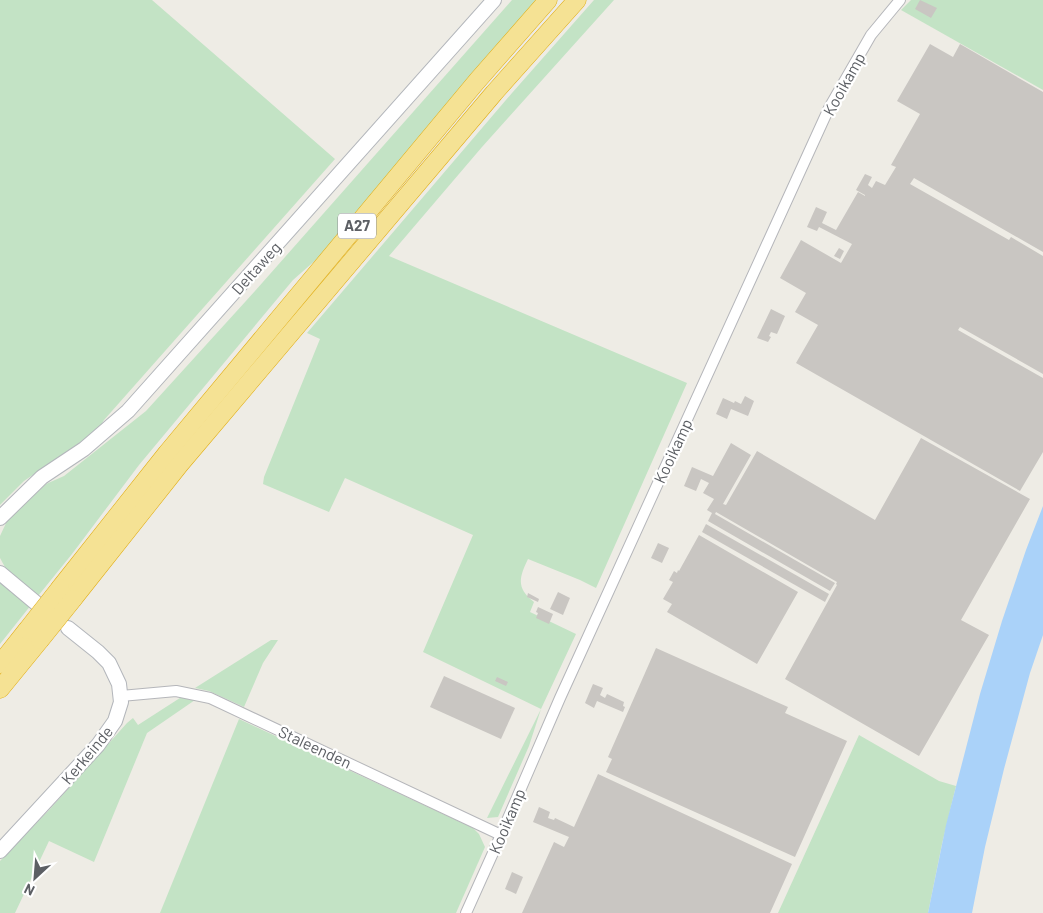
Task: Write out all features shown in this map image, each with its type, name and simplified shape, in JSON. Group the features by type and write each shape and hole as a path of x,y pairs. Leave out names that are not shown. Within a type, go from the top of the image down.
{"highway":[{"name":"A27","path":"0,689 34,635 66,594 167,453 477,81 548,0"},
{"name":"A27","path":"66,594 187,456 494,93 577,0"},
{"name":"A27","path":"0,664 34,635"}],"street":[{"name":"Deltaweg","path":"0,518 42,477 84,449 128,411 494,0"},
{"name":"Kooikamp","path":"466,913 560,698 829,108 871,34 900,0"},
{"path":"0,573 36,603"},
{"path":"68,628 109,663 119,684 121,696"},
{"name":"Staleenden","path":"121,696 176,691 210,698 501,835"},
{"name":"Kerkeinde","path":"0,851 98,745 115,721 121,696"}],"green space":[{"path":"0,0 152,0 335,159 104,420 98,430 24,481 0,505"},
{"path":"512,0 542,0 318,258 293,280 139,465 38,596 6,569 0,558 0,536 7,521 46,484 64,476 146,411 255,291"},
{"path":"594,0 614,0 482,147 389,256 687,383 596,588 528,559 521,582 524,592 534,602 530,612 576,634 541,709 423,652 473,535 345,478 329,512 263,484 264,477 320,339 307,333"},
{"path":"911,0 1043,0 1043,90 901,10"},
{"path":"0,581 31,605 0,644"},
{"path":"271,640 278,640 263,663 244,707 209,691 195,688"},
{"path":"183,696 195,700 147,733 94,862 49,841 15,913 0,913 0,861 50,809 127,723 133,718 138,725"},
{"path":"541,709 529,746 498,817 487,818"},
{"path":"239,719 473,828 479,834 485,847 456,913 160,913"},
{"path":"859,735 939,781 956,786 928,913 778,913"}],"water":[{"path":"1043,506 1043,635 1030,673 1004,769 985,847 972,913 928,913 946,825 980,694 1002,621"}],"building":[{"path":"920,0 937,8 931,18 915,9"},
{"path":"930,44 953,57 960,44 1043,92 1043,252 914,178 910,184 1009,240 1011,237 1043,256 1043,374 960,327 958,330 1043,378 1043,452 1020,491 796,363 818,325 795,312 806,293 780,278 801,240 841,263 852,244 819,227 817,231 807,227 816,207 827,212 822,223 836,230 858,192 865,196 856,190 865,174 872,177 868,185 872,188 876,181 885,185 896,167 891,165 920,114 897,101"},
{"path":"839,248 844,251 840,259 834,256"},
{"path":"771,309 785,316 777,334 771,332 768,342 757,338"},
{"path":"745,396 754,401 748,416 731,409 727,419 716,414 723,398 741,404"},
{"path":"921,438 1030,499 961,620 989,635 919,756 785,679 837,582 716,512 715,514 835,583 830,591 708,521 712,513 707,510 714,499 703,493 709,483 701,479 696,491 684,486 692,467 713,476 731,443 751,455 723,504 726,505 757,451 875,520"},
{"path":"706,524 829,594 825,602 702,532"},
{"path":"699,535 798,592 757,664 667,612 672,604 663,599 673,582 669,580 674,571 677,573 679,571"},
{"path":"658,543 669,548 662,563 651,558"},
{"path":"558,592 570,598 563,615 550,609"},
{"path":"528,593 539,599 538,602 527,597"},
{"path":"538,607 553,614 549,624 536,618"},
{"path":"656,648 788,707 785,713 847,741 795,857 606,772 612,759 608,757"},
{"path":"444,676 515,708 501,739 430,707"},
{"path":"497,677 508,682 506,686 495,681"},
{"path":"593,684 603,688 600,695 605,698 607,694 624,702 623,712 597,701 594,708 585,703"},
{"path":"598,774 792,864 770,913 522,913 554,842 564,847 569,837 533,822 539,807 550,812 548,818 554,820 555,818 574,827"},
{"path":"512,872 523,877 516,894 505,889"}]}
